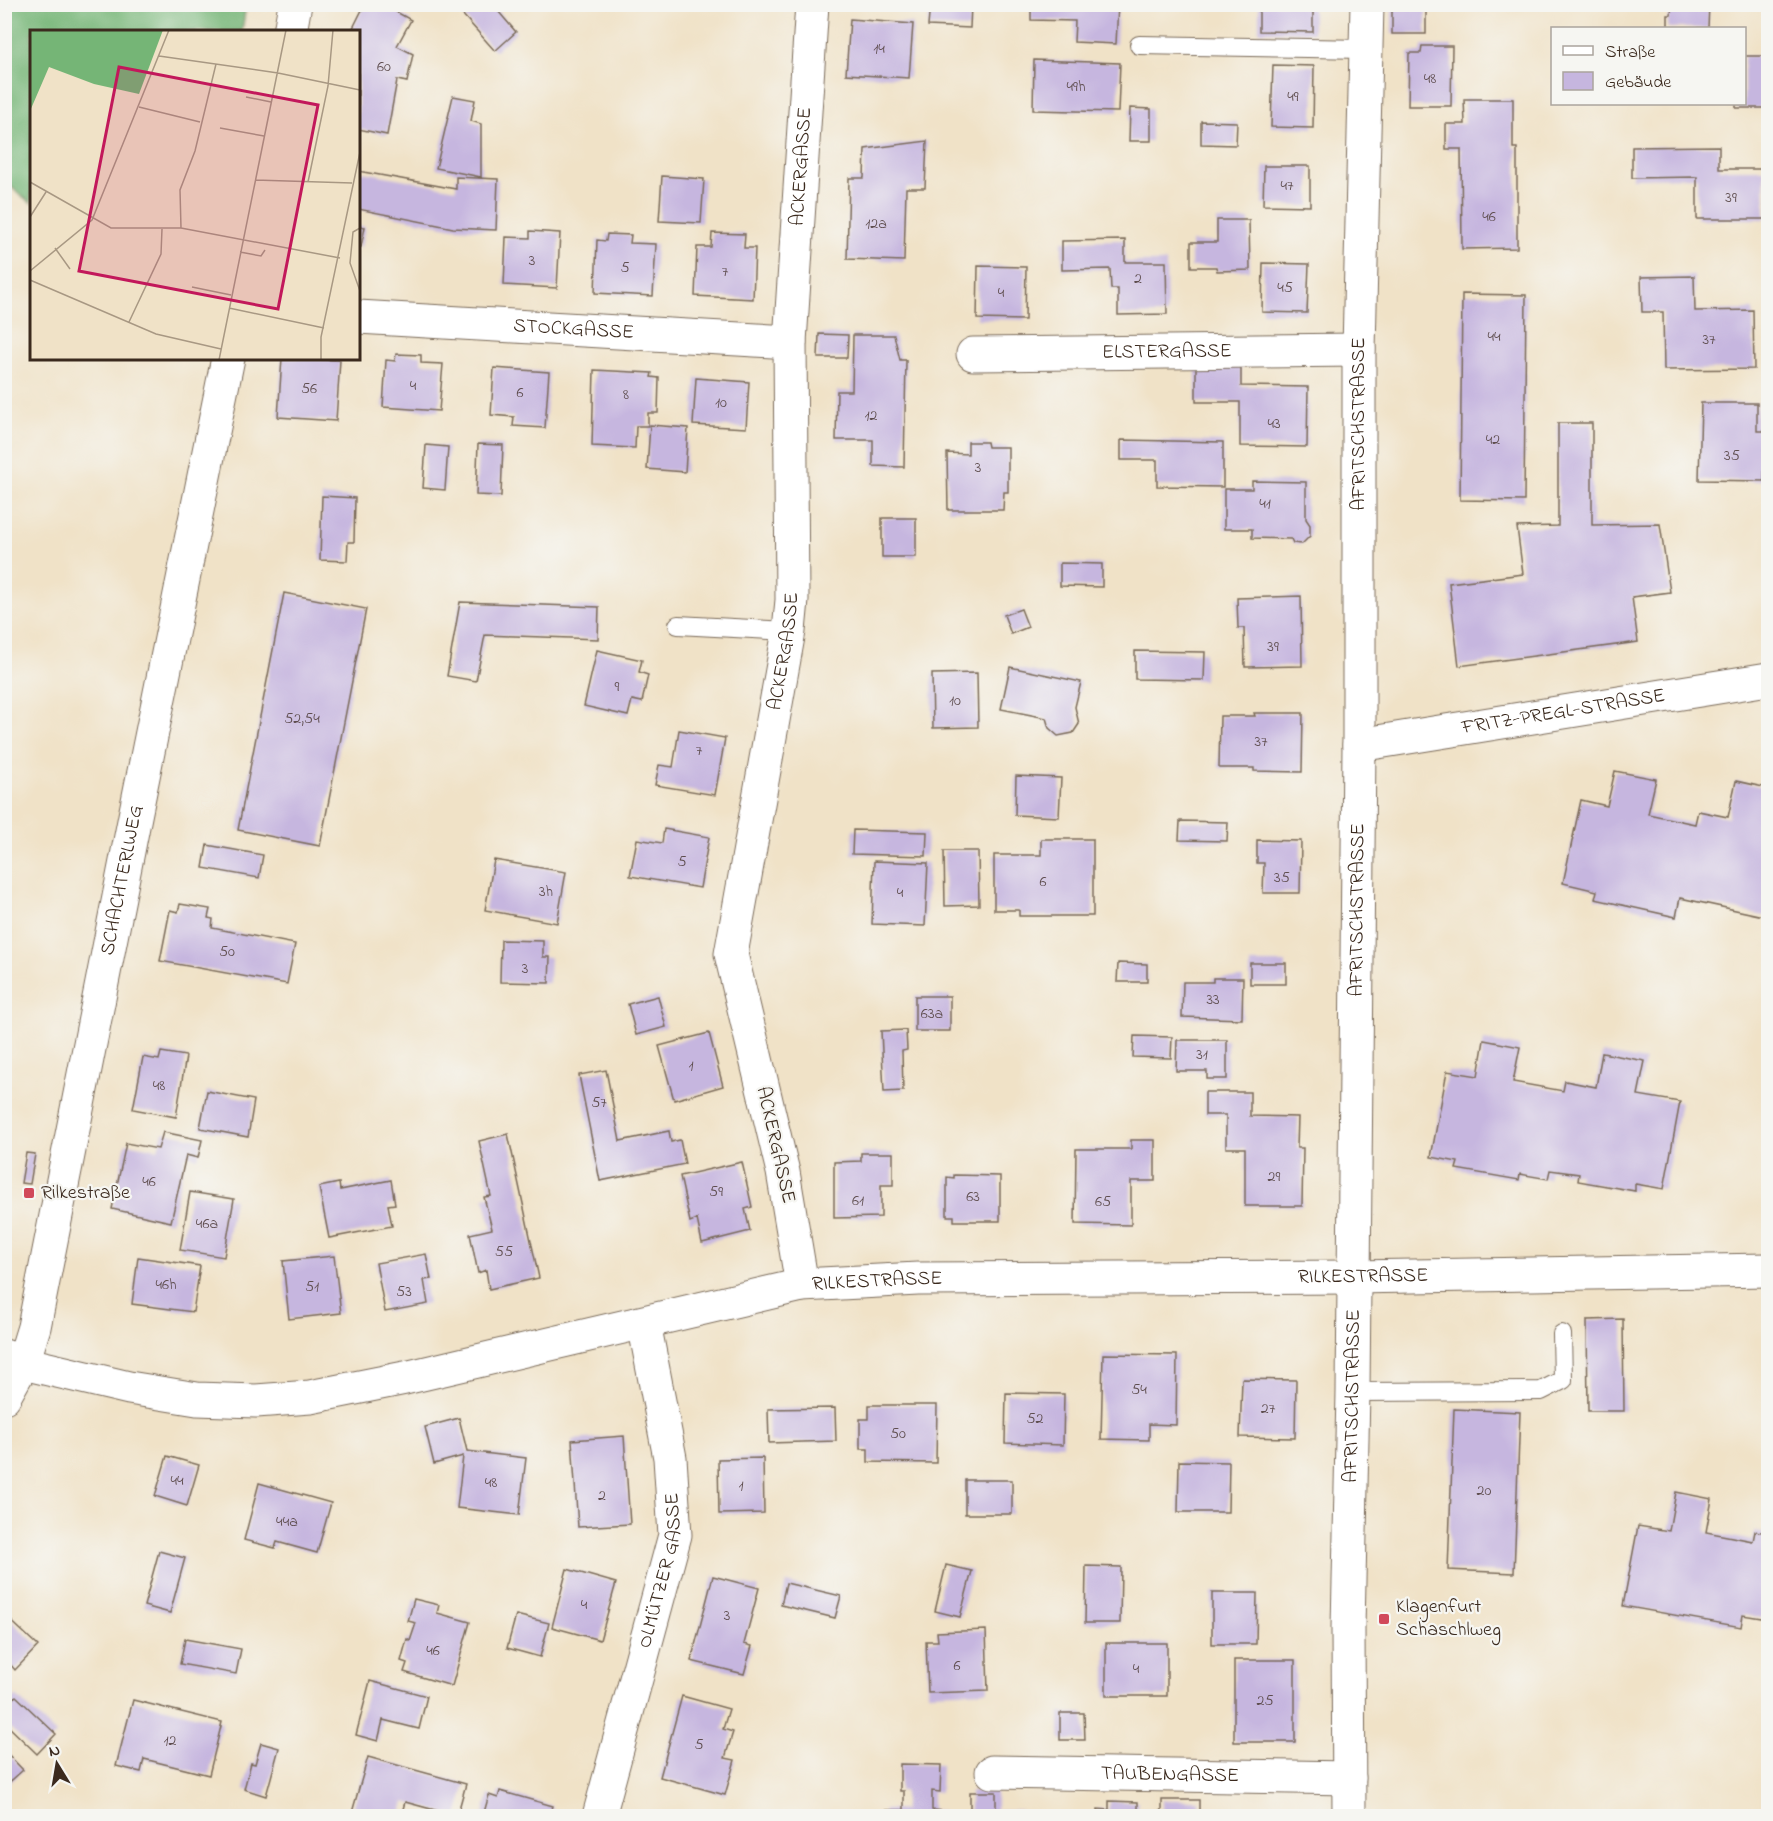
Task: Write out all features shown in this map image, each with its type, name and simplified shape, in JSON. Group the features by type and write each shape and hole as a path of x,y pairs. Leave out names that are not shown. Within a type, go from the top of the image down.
{"street":[{"path":"290,30 295,4"},
{"name":"ACKERGASSE","path":"802,1286 783,1172 731,954 789,631 792,600 790,342 812,4"},
{"name":"AFRITSCHSTRASSE","path":"1349,1816 1348,1628 1353,1392 1359,745 1359,350 1367,4"},
{"name":"STOCKGASSE","path":"360,317 790,342"},
{"name":"ELSTERGASSE","path":"973,354 1359,350"},
{"name":"SCHACHTERLWEG","path":"4,1397 14,1360 34,1327 228,360"},
{"name":"FRITZ-PREGL-STRASSE","path":"1359,745 1768,679"},
{"name":"RILKESTRASSE","path":"14,1360 129,1388 196,1399 256,1401 310,1397 405,1378 802,1286 918,1279 1353,1277 1768,1270"},
{"name":"OLMÜTZER GASSE","path":"599,1816 675,1535 670,1458 644,1323"},
{"name":"TAUBENGASSE","path":"992,1772 1349,1778"}],"lane":[{"path":"1139,45 1366,49"},
{"path":"678,625 789,631"},
{"path":"1353,1392 1541,1391 1563,1380 1562,1334"}],"green space":[{"path":"5,4 246,5 242,30 30,30 30,202 11,187 5,187"}],"building":[{"path":"365,4 382,4 411,20 397,46 413,54 407,82 397,80 387,135 360,129 360,30 352,30"},
{"path":"473,4 492,4 516,32 495,51 462,14"},
{"path":"930,4 971,5 970,28 928,26"},
{"path":"1031,4 1118,4 1116,44 1074,42 1075,21 1031,20"},
{"path":"1259,4 1313,4 1313,32 1259,31"},
{"path":"1392,4 1426,4 1426,34 1392,34"},
{"path":"1672,4 1709,4 1708,27 1668,27 1668,15 1671,15"},
{"path":"850,19 913,24 909,78 846,74"},
{"path":"1422,46 1452,46 1451,106 1408,106 1409,53 1421,53"},
{"path":"1746,56 1768,56 1768,108 1736,108 1736,105 1746,105"},
{"path":"1034,60 1120,63 1118,112 1033,110"},
{"path":"1273,65 1314,66 1313,128 1271,127"},
{"path":"453,96 475,100 471,121 481,124 481,177 436,168"},
{"path":"1464,99 1513,99 1513,148 1517,148 1517,248 1462,249 1461,149 1446,149 1446,124 1465,124"},
{"path":"1130,108 1151,109 1151,141 1129,141"},
{"path":"1201,121 1237,122 1236,145 1201,144"},
{"path":"927,141 925,188 906,188 904,261 847,259 849,178 864,178 865,149"},
{"path":"1719,146 1719,169 1764,169 1765,219 1697,219 1697,177 1632,178 1632,147"},
{"path":"1264,166 1310,166 1310,206 1263,205"},
{"path":"360,171 456,189 456,177 498,179 496,230 453,228 360,209"},
{"path":"662,176 704,179 701,223 659,221"},
{"path":"1217,220 1249,220 1250,270 1217,271 1216,267 1191,267 1191,242 1217,242"},
{"path":"360,226 365,227 360,247"},
{"path":"530,231 560,233 557,288 504,285 506,237 530,238"},
{"path":"712,233 745,234 744,248 755,248 753,299 695,296 697,247 711,247"},
{"path":"607,234 631,235 630,243 656,244 653,296 595,293 597,240 606,241"},
{"path":"1125,240 1125,262 1166,262 1167,314 1118,315 1118,289 1111,289 1110,269 1062,270 1062,241"},
{"path":"1263,263 1309,264 1307,313 1262,312"},
{"path":"978,266 1026,267 1025,320 977,319"},
{"path":"1694,276 1695,311 1753,310 1754,369 1664,370 1663,312 1642,312 1641,277"},
{"path":"1462,294 1526,295 1524,501 1460,500"},
{"path":"819,334 848,335 847,358 818,358"},
{"path":"853,335 894,335 900,360 906,360 904,467 873,466 873,440 836,440 837,391 852,391"},
{"path":"396,354 421,355 421,363 443,364 439,411 383,407 386,360 395,361"},
{"path":"282,360 340,360 336,421 278,417"},
{"path":"1196,364 1241,365 1241,386 1308,387 1307,447 1240,446 1240,402 1196,402"},
{"path":"494,368 549,372 545,428 513,426 514,417 491,415"},
{"path":"594,370 652,373 651,377 659,378 658,413 648,413 648,426 636,426 635,448 592,446"},
{"path":"696,378 749,382 746,428 693,425"},
{"path":"1701,403 1757,403 1757,431 1766,431 1764,481 1699,480"},
{"path":"1558,423 1592,423 1592,525 1660,524 1670,592 1632,597 1638,642 1459,666 1449,583 1523,574 1517,527 1558,526"},
{"path":"650,425 688,428 685,472 647,469"},
{"path":"1121,440 1223,442 1223,487 1157,486 1157,460 1121,460"},
{"path":"968,442 987,442 988,447 1008,447 1008,492 1004,492 1003,510 948,510 947,453 968,454"},
{"path":"478,444 503,445 501,496 476,495"},
{"path":"426,445 448,447 445,490 423,488"},
{"path":"1252,481 1306,482 1306,519 1310,525 1310,536 1302,544 1293,543 1291,539 1252,538 1252,529 1224,529 1224,489 1252,489"},
{"path":"322,496 355,498 354,542 348,542 347,561 320,560"},
{"path":"882,518 916,518 916,557 882,557"},
{"path":"1060,563 1102,564 1102,587 1060,586"},
{"path":"284,593 366,609 320,846 238,830"},
{"path":"1301,596 1302,666 1245,667 1244,628 1238,628 1237,598"},
{"path":"460,602 599,607 598,639 485,635 476,681 447,676"},
{"path":"1021,609 1028,627 1011,634 1004,615"},
{"path":"597,650 642,660 639,672 648,675 642,702 632,700 628,716 584,706"},
{"path":"1135,651 1205,652 1204,680 1135,679"},
{"path":"1010,667 1081,682 1075,707 1079,724 1073,733 1058,736 1049,728 1046,718 1001,709"},
{"path":"977,673 978,727 933,728 932,674"},
{"path":"1254,713 1303,713 1302,772 1219,768 1220,716 1255,716"},
{"path":"679,730 725,738 715,795 655,785 659,765 673,767"},
{"path":"1615,771 1656,779 1648,814 1695,824 1698,811 1728,817 1736,781 1768,788 1764,822 1768,823 1768,917 1680,898 1676,917 1595,899 1597,891 1563,883 1581,800 1607,806"},
{"path":"1016,776 1061,778 1059,817 1015,815"},
{"path":"1180,821 1228,822 1227,841 1179,840"},
{"path":"664,829 709,837 700,888 630,876 637,839 662,843"},
{"path":"853,830 927,832 926,856 852,854"},
{"path":"1041,839 1093,839 1093,916 1019,916 1019,910 994,910 994,855 1041,855"},
{"path":"1257,840 1301,841 1300,893 1263,893 1264,863 1257,863"},
{"path":"207,845 263,855 259,878 203,868"},
{"path":"944,851 978,851 979,905 945,906"},
{"path":"494,860 566,872 557,923 485,910"},
{"path":"874,861 928,863 925,926 872,924"},
{"path":"180,904 210,909 208,918 213,919 212,928 295,944 287,984 160,961 170,910 178,912"},
{"path":"501,940 543,941 543,957 550,957 549,983 500,982"},
{"path":"1118,963 1147,964 1147,982 1117,982"},
{"path":"1250,963 1286,963 1286,984 1250,984"},
{"path":"1213,978 1243,978 1242,1019 1182,1017 1183,982 1213,982"},
{"path":"658,996 666,1027 636,1035 628,1004"},
{"path":"915,996 950,996 950,1031 915,1031"},
{"path":"906,1030 907,1050 902,1051 903,1091 884,1092 881,1031"},
{"path":"709,1033 723,1086 674,1100 659,1046"},
{"path":"1134,1036 1172,1037 1171,1058 1133,1057"},
{"path":"1177,1040 1227,1040 1227,1079 1207,1079 1207,1071 1176,1071"},
{"path":"1484,1040 1520,1047 1513,1082 1563,1091 1565,1081 1596,1087 1602,1053 1645,1061 1638,1095 1680,1102 1664,1189 1635,1184 1635,1191 1578,1181 1579,1174 1550,1170 1548,1179 1520,1174 1519,1180 1456,1169 1458,1162 1431,1157 1447,1071 1478,1076"},
{"path":"161,1052 186,1056 176,1117 133,1109 143,1057 159,1060"},
{"path":"606,1070 620,1141 669,1131 671,1142 680,1140 685,1164 600,1181 579,1075"},
{"path":"207,1091 254,1100 248,1137 200,1128"},
{"path":"1205,1092 1250,1092 1250,1116 1298,1117 1297,1148 1303,1148 1302,1206 1245,1206 1245,1148 1226,1148 1226,1115 1205,1115"},
{"path":"163,1132 202,1140 198,1158 186,1155 171,1222 112,1209 126,1143 158,1149"},
{"path":"508,1134 539,1278 489,1289 486,1270 478,1273 470,1234 492,1229 484,1197 491,1196 479,1141"},
{"path":"1131,1140 1155,1140 1155,1181 1131,1181 1131,1225 1075,1224 1076,1149 1131,1149"},
{"path":"26,1153 35,1154 30,1184 21,1183"},
{"path":"861,1153 893,1153 893,1185 881,1185 881,1217 834,1218 834,1162 861,1161"},
{"path":"742,1162 752,1207 745,1209 750,1231 702,1243 697,1219 690,1222 680,1176"},
{"path":"954,1175 1000,1176 1000,1221 954,1221 954,1216 947,1216 947,1177 954,1178"},
{"path":"391,1180 395,1204 388,1205 392,1226 329,1238 319,1187 339,1183 340,1190"},
{"path":"190,1192 234,1199 224,1257 180,1250"},
{"path":"426,1254 431,1279 424,1280 428,1304 385,1312 376,1263"},
{"path":"334,1256 341,1313 289,1319 283,1261"},
{"path":"138,1257 200,1266 193,1312 132,1304"},
{"path":"1623,1319 1624,1411 1588,1411 1587,1320"},
{"path":"1103,1354 1177,1355 1176,1425 1149,1424 1149,1440 1101,1439"},
{"path":"1242,1379 1296,1380 1295,1438 1240,1437"},
{"path":"1006,1393 1064,1394 1063,1445 1005,1443"},
{"path":"869,1405 937,1405 936,1463 868,1462 868,1449 860,1449 860,1419 869,1419"},
{"path":"835,1408 836,1441 769,1443 768,1409"},
{"path":"1454,1409 1520,1412 1514,1573 1448,1570"},
{"path":"459,1418 467,1451 526,1458 519,1515 457,1508 463,1456 434,1464 425,1427"},
{"path":"624,1436 630,1524 578,1527 572,1440"},
{"path":"167,1456 199,1465 187,1506 155,1496"},
{"path":"763,1458 764,1513 719,1514 718,1459"},
{"path":"1179,1461 1229,1462 1228,1512 1178,1512"},
{"path":"965,1480 1012,1480 1012,1514 965,1514"},
{"path":"259,1483 331,1503 317,1553 277,1542 275,1548 244,1540"},
{"path":"1676,1492 1712,1499 1706,1532 1753,1541 1755,1531 1768,1533 1768,1619 1743,1615 1741,1627 1623,1606 1638,1526 1669,1531"},
{"path":"159,1551 185,1558 170,1613 144,1606"},
{"path":"946,1565 972,1571 960,1617 935,1611"},
{"path":"1086,1566 1121,1567 1120,1623 1085,1623"},
{"path":"567,1569 616,1583 600,1640 552,1627"},
{"path":"713,1576 759,1588 744,1644 752,1646 744,1674 691,1661"},
{"path":"786,1583 841,1596 835,1618 781,1605"},
{"path":"1212,1593 1257,1593 1256,1644 1212,1644"},
{"path":"414,1599 439,1605 437,1613 470,1622 452,1686 404,1672 407,1663 401,1661 407,1639 410,1641 416,1623 408,1621"},
{"path":"4,1614 38,1646 15,1670 10,1664 4,1669"},
{"path":"516,1615 549,1623 540,1657 507,1648"},
{"path":"986,1630 988,1691 928,1693 926,1641 938,1641 937,1632"},
{"path":"185,1639 241,1649 236,1674 180,1664"},
{"path":"1106,1643 1167,1643 1167,1696 1106,1696"},
{"path":"1234,1660 1295,1660 1295,1742 1234,1742"},
{"path":"370,1681 427,1696 419,1729 383,1720 378,1741 356,1735"},
{"path":"16,1696 56,1734 37,1754 4,1722 4,1707"},
{"path":"682,1696 729,1709 723,1729 733,1732 725,1758 735,1760 725,1795 660,1777"},
{"path":"133,1700 222,1722 209,1775 144,1759 141,1772 116,1766"},
{"path":"1060,1713 1084,1713 1085,1740 1060,1740"},
{"path":"261,1743 279,1748 266,1796 244,1789 251,1763 255,1764"},
{"path":"4,1750 23,1770 4,1787"},
{"path":"368,1757 466,1784 457,1816 405,1802 401,1816 351,1816"},
{"path":"900,1764 941,1765 940,1792 932,1791 932,1810 944,1811 944,1816 883,1816 884,1810 904,1810 904,1791 900,1791"},
{"path":"500,1791 553,1806 550,1816 483,1816 489,1795 498,1798"},
{"path":"970,1792 996,1792 996,1810 1021,1810 1020,1816 970,1816"},
{"path":"1162,1800 1199,1800 1199,1816 1098,1816 1098,1809 1109,1810 1109,1801 1138,1802 1138,1811 1162,1811"}],"place":[{"name":"Rilkestraße","path":"29,1193"},
{"name":"Klagenfurt Schaschlweg","path":"1384,1619"}]}
